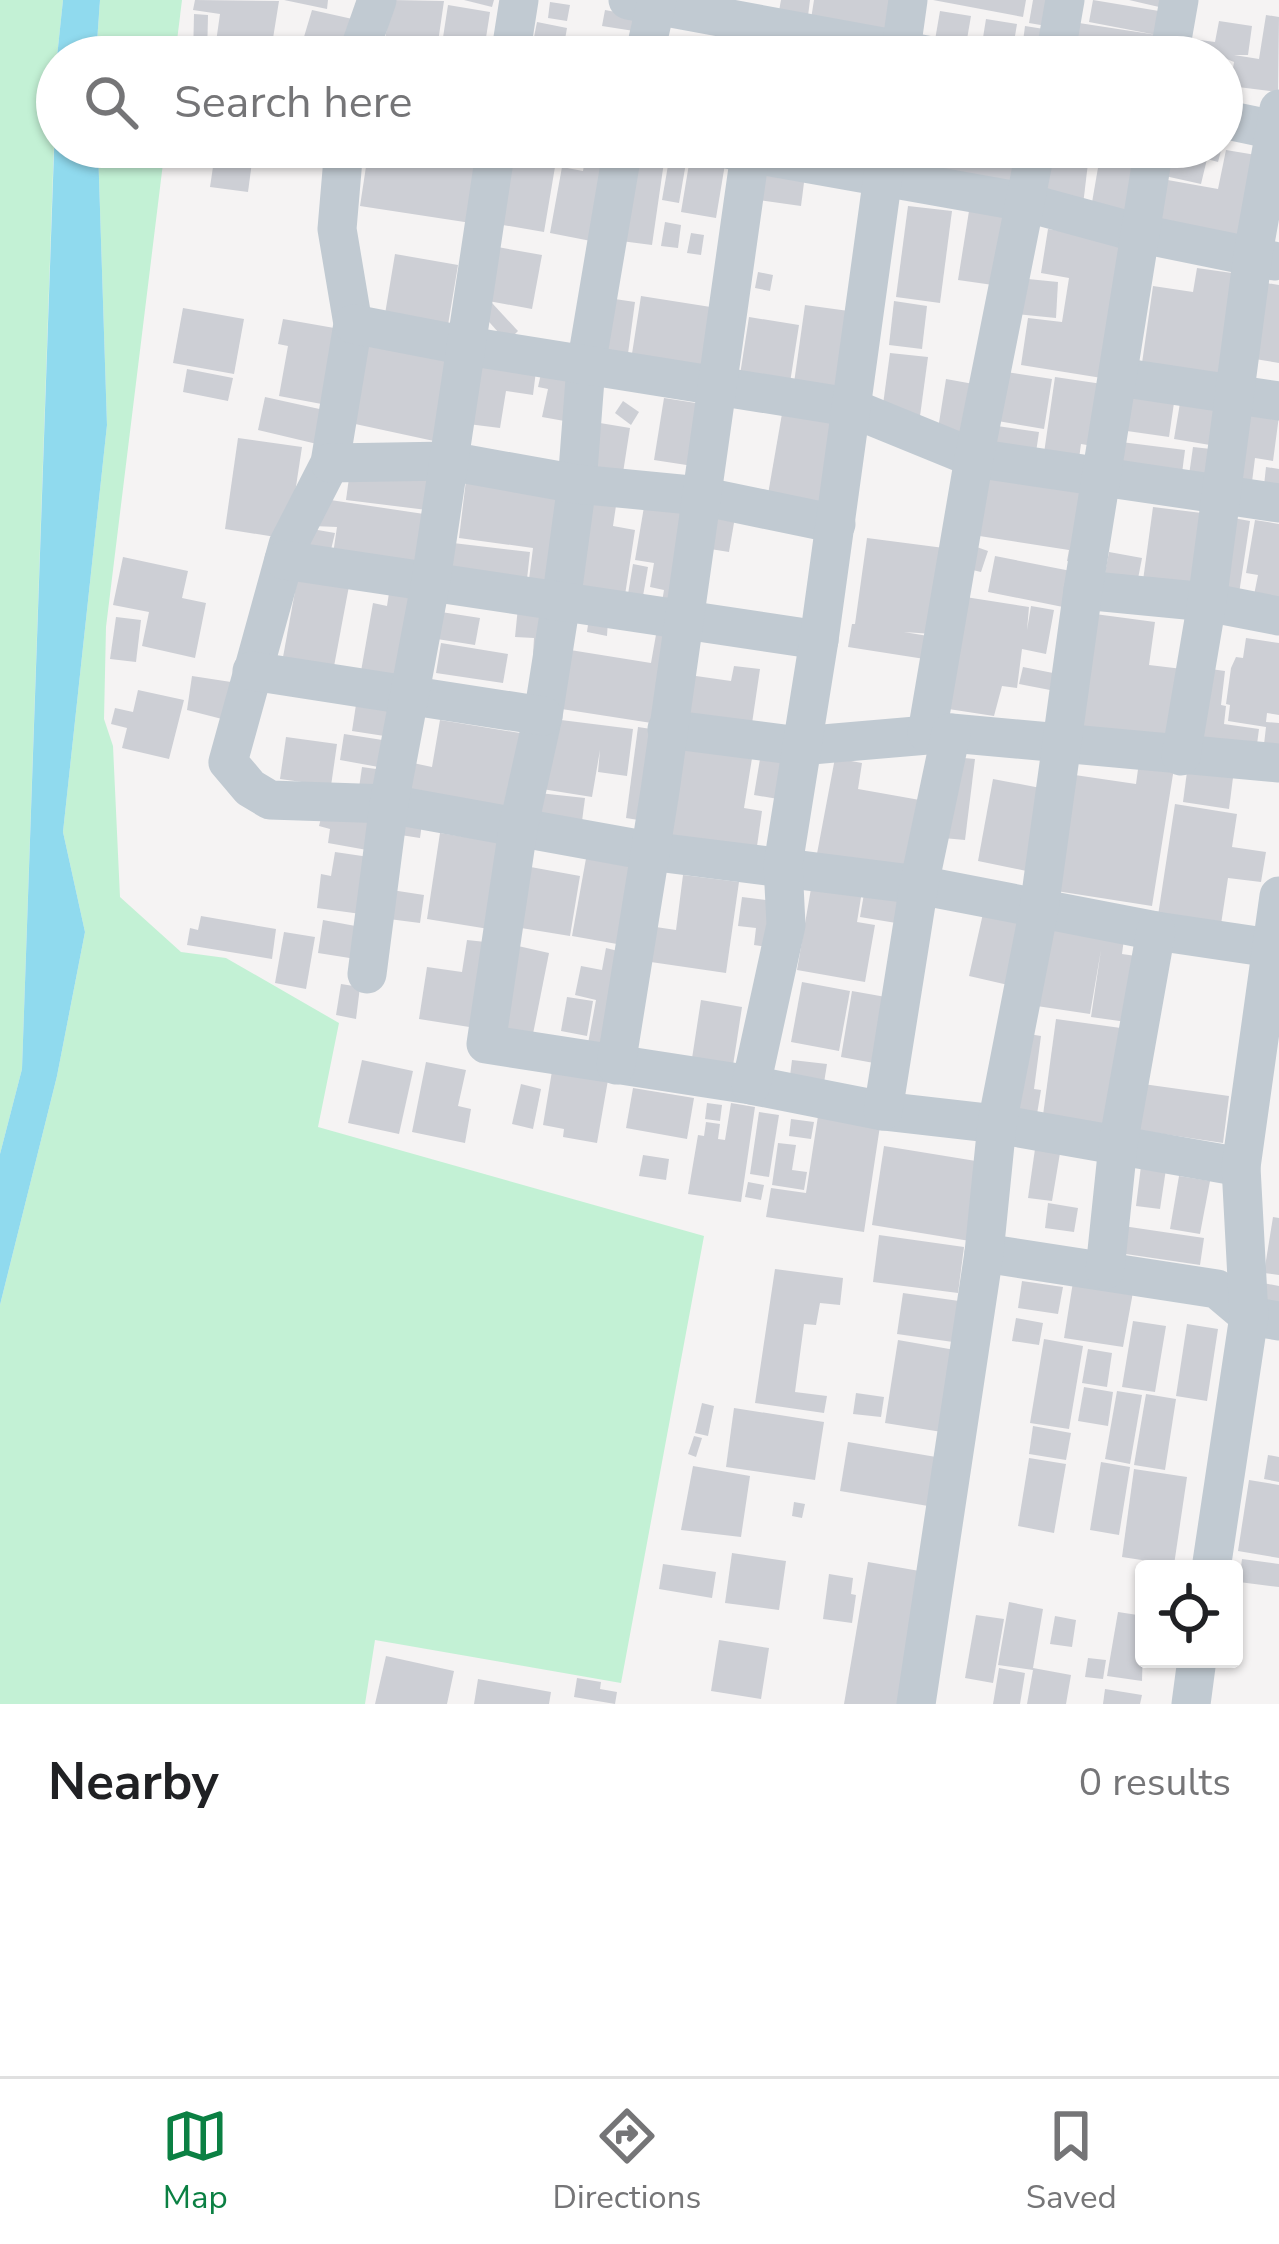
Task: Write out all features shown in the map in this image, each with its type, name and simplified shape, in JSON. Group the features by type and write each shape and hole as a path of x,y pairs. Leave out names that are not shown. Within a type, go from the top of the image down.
{"street":[{"path":"364,36 377,0"},
{"path":"513,36 519,0"},
{"path":"908,0 911,36"},
{"path":"1059,36 1065,0"},
{"path":"1173,36 1179,0"},
{"path":"645,36 647,2 813,36"},
{"path":"1181,756 1236,395 1266,258 1278,123 1243,120"},
{"path":"342,168 338,230 353,323 330,463 288,545 228,762 250,788 270,800 389,804 649,851 919,885 1271,948"},
{"path":"367,974 389,804 431,580 493,168"},
{"path":"619,168 586,366 561,602 518,829 487,1044 1240,1167"},
{"path":"616,1065 717,387 737,168"},
{"path":"751,1085 786,925 783,865 820,640 884,168"},
{"path":"906,168 1142,233 1266,258"},
{"path":"883,1111 919,885 974,458 1031,168"},
{"path":"916,1704 984,1253 997,1124 1039,909 1082,590 1151,168"},
{"path":"353,323 467,346 849,407 974,458 1279,503"},
{"path":"1119,377 1279,401"},
{"path":"330,463 449,461 577,484 701,496 836,524"},
{"path":"284,560 820,640"},
{"path":"1082,590 1207,602 1279,616"},
{"path":"252,671 543,716"},
{"path":"667,729 800,746 939,733 1279,764"},
{"path":"1213,1560 1264,1318 1240,1167 1279,896"},
{"path":"1105,1270 1118,1145 1156,931"},
{"path":"984,1253 1217,1289 1264,1318"},
{"path":"1190,1704 1196,1668"}],"green space":[{"path":"0,0 63,0 59,36 36,36 36,168 53,168 22,1069 0,1154"},
{"path":"100,0 182,0 178,36 97,36"},
{"path":"99,168 162,168 106,627 104,719 113,746 120,897 181,952 226,958 339,1023 318,1127 704,1236 621,1683 375,1640 365,1704 0,1704 0,1305 57,1076 85,932 63,832 107,425"}],"water":[{"path":"63,0 100,0 97,36 59,36"},
{"path":"53,168 99,168 107,425 63,832 85,932 57,1076 0,1305 0,1154 22,1069"}],"building":[{"path":"195,0 279,1 273,36 217,36 220,14 193,10"},
{"path":"284,0 328,0 327,9"},
{"path":"391,0 444,1 439,36 386,36"},
{"path":"464,0 494,0 492,7"},
{"path":"781,0 810,0 808,16 779,11"},
{"path":"814,0 891,0 886,31 811,19"},
{"path":"933,0 1026,0 1023,17"},
{"path":"1033,0 1063,0 1058,28 1029,23"},
{"path":"1093,0 1171,13 1168,36 1064,36 1066,21 1157,35 1089,22"},
{"path":"1129,0 1173,0 1172,10"},
{"path":"550,2 570,5 567,21 548,18"},
{"path":"448,5 490,12 486,36 443,36"},
{"path":"312,10 357,20 353,36 304,36"},
{"path":"605,10 637,16 634,31 602,26"},
{"path":"940,11 971,16 968,36 936,36"},
{"path":"194,14 208,15 208,36 193,36"},
{"path":"1266,15 1279,17 1278,92 1243,88 1243,56 1259,59"},
{"path":"986,19 1017,24 1015,36 983,36"},
{"path":"1219,21 1252,26 1248,55 1243,55 1243,36 1216,36"},
{"path":"537,22 567,28 566,36 534,36"},
{"path":"1025,26 1044,29 1043,36 1024,36"},
{"path":"1243,153 1262,156 1247,240 1153,222 1162,179 1218,189 1222,168 1243,168"},
{"path":"213,168 251,168 248,192 210,187"},
{"path":"366,168 480,168 471,223 360,206"},
{"path":"506,168 555,168 544,232 497,224"},
{"path":"562,168 604,168 591,241 550,233"},
{"path":"632,168 663,168 652,245 621,241"},
{"path":"668,168 685,168 679,203 662,200"},
{"path":"688,168 724,168 716,218 681,212"},
{"path":"762,168 805,175 801,206 758,200"},
{"path":"914,168 1018,168 1014,191 913,175"},
{"path":"1041,168 1087,168 1083,205 1037,199"},
{"path":"1098,168 1142,169 1132,221 1090,214"},
{"path":"1167,168 1205,168 1201,184 1165,176"},
{"path":"908,206 952,211 940,303 896,297"},
{"path":"969,211 1010,218 1000,286 958,280"},
{"path":"665,222 681,225 678,248 661,246"},
{"path":"1048,229 1129,241 1108,379 1021,365 1028,318 1062,322 1069,278 1041,273"},
{"path":"691,233 704,235 701,255 687,253"},
{"path":"492,246 542,255 532,309 483,300"},
{"path":"395,254 458,265 448,325 385,314"},
{"path":"1197,268 1246,275 1231,377 1142,363 1153,286 1193,292"},
{"path":"758,272 773,275 770,291 755,288"},
{"path":"1018,278 1058,282 1056,318 1015,314"},
{"path":"1260,282 1279,285 1279,363 1249,358"},
{"path":"641,296 717,308 707,371 631,360"},
{"path":"608,298 635,302 627,361 600,357"},
{"path":"894,301 927,306 922,349 889,345"},
{"path":"492,303 518,331 507,342 482,314"},
{"path":"805,305 856,312 843,397 793,390"},
{"path":"183,308 244,319 234,374 173,363"},
{"path":"749,317 799,325 789,389 739,381"},
{"path":"283,319 340,329 327,405 279,396 288,346 278,344"},
{"path":"362,343 450,362 434,441 346,422"},
{"path":"890,353 928,357 920,416 882,412"},
{"path":"478,362 536,371 533,395 506,391 500,428 468,424"},
{"path":"187,369 233,378 228,401 183,392"},
{"path":"542,369 578,375 570,422 542,417 548,389 538,387"},
{"path":"999,371 1052,379 1044,429 992,420"},
{"path":"1055,377 1109,385 1099,447 1081,444 1078,466 1043,460"},
{"path":"946,379 979,385 968,446 938,429"},
{"path":"1127,390 1175,396 1169,437 1120,430"},
{"path":"265,397 324,410 317,444 258,430"},
{"path":"664,398 702,404 693,466 654,460"},
{"path":"623,401 639,412 631,425 615,413"},
{"path":"1180,403 1228,411 1222,447 1174,439"},
{"path":"783,408 837,417 822,510 767,500"},
{"path":"1235,410 1279,416 1273,461 1255,458 1251,490 1224,486"},
{"path":"588,421 630,428 622,479 580,473"},
{"path":"990,425 1039,432 1035,459 987,452"},
{"path":"238,438 302,447 288,539 225,529"},
{"path":"1121,442 1185,450 1181,481 1117,472"},
{"path":"1193,447 1220,450 1215,487 1188,482"},
{"path":"351,463 431,473 427,510 346,500"},
{"path":"1266,467 1279,469 1279,497 1263,495"},
{"path":"467,472 564,484 550,589 528,587 533,548 459,538"},
{"path":"982,474 1092,491 1080,563 1067,561 1069,550 973,535"},
{"path":"646,495 693,503 675,604 662,602 664,590 650,587 654,563 635,560"},
{"path":"589,496 617,499 613,526 635,530 625,595 570,585"},
{"path":"317,498 424,514 417,566 333,554 337,527 313,526"},
{"path":"1153,507 1210,514 1199,596 1142,588"},
{"path":"709,513 735,517 729,552 704,548"},
{"path":"1222,516 1250,521 1238,600 1208,596"},
{"path":"1255,520 1279,524 1279,610 1252,605 1258,575 1246,573"},
{"path":"312,529 335,533 330,554 308,550"},
{"path":"867,538 944,548 933,634 904,632 934,637 931,660 848,647"},
{"path":"453,543 530,552 527,579 450,571"},
{"path":"971,545 988,551 981,572 964,568"},
{"path":"1109,552 1142,558 1136,589 1103,583"},
{"path":"995,556 1076,572 1068,608 988,592"},
{"path":"123,557 188,571 182,598 206,603 195,658 142,646 149,612 113,605"},
{"path":"633,564 648,567 643,596 628,594"},
{"path":"298,575 349,586 332,677 281,668"},
{"path":"391,580 419,584 401,684 360,677 373,603 387,606"},
{"path":"959,596 1029,607 1027,630 1031,606 1054,610 1046,654 1022,649 1017,688 1002,686 994,716 942,708"},
{"path":"518,607 551,611 547,656 533,655 534,638 515,637"},
{"path":"441,612 480,618 475,645 437,639"},
{"path":"1095,614 1155,622 1149,665 1191,670 1181,750 1078,736"},
{"path":"116,617 141,620 136,662 110,659"},
{"path":"589,617 608,620 607,636 587,632"},
{"path":"657,629 672,632 658,724 555,708 564,649 651,663"},
{"path":"1246,638 1279,643 1279,715 1267,713 1266,722 1279,723 1279,755 1263,753 1266,727 1228,721 1231,668 1236,657 1243,658"},
{"path":"441,643 508,654 503,683 436,673"},
{"path":"734,666 760,669 750,737 682,727 689,675 731,681"},
{"path":"1023,667 1053,673 1050,690 1019,684"},
{"path":"1196,667 1225,671 1224,724 1259,729 1256,752 1190,743"},
{"path":"192,676 231,682 222,719 187,710"},
{"path":"138,690 184,700 169,759 122,748 127,728 111,724 115,708 133,712"},
{"path":"357,698 396,704 391,737 352,731"},
{"path":"553,719 633,729 627,776 598,772 600,750 592,797 542,789"},
{"path":"440,720 520,733 506,813 407,796 413,763 432,767"},
{"path":"638,727 664,731 651,822 626,818"},
{"path":"344,734 389,741 384,768 340,760"},
{"path":"286,737 337,744 331,786 280,779"},
{"path":"682,740 753,752 744,808 762,811 756,853 666,838"},
{"path":"761,753 792,758 784,800 754,795"},
{"path":"953,757 975,759 965,840 943,838"},
{"path":"835,758 862,763 858,789 931,802 918,877 816,859"},
{"path":"1139,762 1174,768 1152,906 1050,890 1068,774 1136,784"},
{"path":"1188,764 1234,770 1229,809 1183,802"},
{"path":"362,767 383,770 378,798 358,795"},
{"path":"993,779 1051,790 1036,873 978,861"},
{"path":"539,793 585,798 581,829 535,823"},
{"path":"1175,804 1237,814 1232,847 1266,852 1261,882 1228,878 1220,931 1157,922"},
{"path":"397,812 423,816 420,838 394,834"},
{"path":"322,814 372,823 367,850 328,843 330,829 319,826"},
{"path":"440,833 509,844 495,930 427,919"},
{"path":"335,852 369,857 361,914 317,908 321,874 331,876"},
{"path":"587,853 632,861 617,944 572,936"},
{"path":"525,866 580,876 570,936 515,927"},
{"path":"683,875 739,882 726,973 644,961 649,926 676,930"},
{"path":"813,877 863,885 857,922 875,925 865,982 797,970"},
{"path":"866,882 913,889 908,925 860,917"},
{"path":"385,889 424,895 420,923 381,918"},
{"path":"742,897 781,902 775,948 754,945 756,928 738,926"},
{"path":"984,909 1031,919 1017,987 969,976"},
{"path":"201,916 276,929 272,959 187,945 190,928 198,930"},
{"path":"1044,919 1125,931 1122,954 1143,957 1134,1023 1091,1017 1101,950 1090,1014 1030,1005"},
{"path":"323,920 361,927 356,959 318,953"},
{"path":"284,932 315,937 306,989 275,983"},
{"path":"467,940 495,943 482,1029 419,1019 427,967 462,972"},
{"path":"518,946 549,953 532,1039 501,1032"},
{"path":"606,948 630,954 611,1054 587,1049 596,1000 575,995 581,966 602,970"},
{"path":"802,982 850,991 839,1051 791,1042"},
{"path":"341,984 360,987 356,1019 336,1015"},
{"path":"852,991 897,999 885,1065 841,1057"},
{"path":"567,997 593,1001 587,1036 561,1031"},
{"path":"701,1000 742,1007 732,1072 691,1065"},
{"path":"1056,1019 1128,1029 1114,1125 1043,1115"},
{"path":"1023,1033 1041,1036 1034,1089 1041,1090 1037,1114 1013,1111"},
{"path":"362,1060 413,1071 399,1134 348,1123"},
{"path":"792,1060 827,1064 823,1089 789,1084"},
{"path":"426,1062 466,1070 458,1106 471,1109 465,1143 412,1132"},
{"path":"552,1071 608,1080 597,1143 563,1137 564,1129 543,1125"},
{"path":"521,1084 541,1089 533,1129 512,1124"},
{"path":"1143,1084 1229,1096 1223,1143 1137,1130"},
{"path":"633,1088 694,1098 687,1139 626,1128"},
{"path":"707,1103 722,1105 720,1121 705,1119"},
{"path":"731,1103 755,1107 741,1202 688,1194 698,1135 704,1136 706,1122 720,1124 718,1139 725,1140"},
{"path":"759,1112 779,1115 769,1177 750,1174"},
{"path":"818,1116 880,1126 864,1232 766,1217 771,1188 806,1193"},
{"path":"791,1119 814,1122 811,1139 789,1136"},
{"path":"778,1143 796,1145 792,1170 807,1172 804,1190 772,1185"},
{"path":"884,1146 982,1162 970,1241 872,1225"},
{"path":"1035,1149 1060,1153 1052,1201 1028,1198"},
{"path":"643,1155 669,1159 666,1180 639,1176"},
{"path":"1141,1166 1166,1169 1160,1209 1136,1206"},
{"path":"1179,1176 1210,1181 1200,1234 1170,1229"},
{"path":"748,1182 764,1185 761,1200 745,1197"},
{"path":"1048,1203 1078,1208 1074,1232 1045,1228"},
{"path":"1273,1217 1279,1218 1279,1275 1264,1273"},
{"path":"1123,1226 1204,1238 1200,1265 1119,1253"},
{"path":"879,1235 964,1247 958,1293 873,1282"},
{"path":"775,1269 843,1278 840,1305 820,1303 816,1325 804,1324 795,1392 827,1396 824,1413 755,1403"},
{"path":"1022,1281 1063,1287 1058,1314 1018,1308"},
{"path":"1073,1282 1133,1292 1123,1347 1064,1338"},
{"path":"1263,1283 1279,1286 1279,1302 1258,1311"},
{"path":"903,1293 966,1302 960,1343 897,1334"},
{"path":"1016,1318 1043,1323 1039,1345 1012,1341"},
{"path":"1133,1321 1166,1326 1155,1392 1122,1387"},
{"path":"1187,1324 1218,1329 1207,1401 1176,1396"},
{"path":"1044,1339 1083,1346 1069,1429 1030,1423"},
{"path":"898,1340 955,1350 942,1432 885,1423"},
{"path":"1088,1349 1112,1353 1107,1387 1082,1383"},
{"path":"1084,1387 1113,1392 1108,1426 1078,1421"},
{"path":"1117,1391 1142,1395 1130,1464 1105,1459"},
{"path":"856,1393 884,1397 881,1417 853,1414"},
{"path":"1146,1394 1176,1399 1165,1470 1134,1465"},
{"path":"702,1403 714,1406 708,1436 695,1433"},
{"path":"734,1408 824,1422 815,1480 726,1467"},
{"path":"1033,1426 1071,1433 1066,1460 1029,1454"},
{"path":"694,1436 702,1438 696,1457 688,1454"},
{"path":"848,1442 942,1458 934,1507 840,1491"},
{"path":"1268,1455 1279,1457 1279,1482 1264,1479"},
{"path":"1029,1458 1066,1464 1054,1533 1018,1526"},
{"path":"1101,1462 1130,1467 1119,1535 1090,1530"},
{"path":"693,1466 750,1476 741,1537 681,1530"},
{"path":"1134,1469 1187,1477 1175,1560 1122,1557"},
{"path":"1249,1480 1279,1485 1279,1558 1238,1551"},
{"path":"794,1502 805,1504 802,1518 792,1516"},
{"path":"732,1553 786,1561 779,1610 725,1603"},
{"path":"1242,1560 1279,1564 1279,1587 1243,1582"},
{"path":"868,1562 931,1573 910,1704 844,1704"},
{"path":"663,1564 716,1572 712,1598 659,1589"},
{"path":"829,1574 853,1578 852,1623 823,1619"},
{"path":"1009,1602 1043,1609 1033,1668 1071,1675 1066,1704 1027,1704 1033,1670 998,1665"},
{"path":"1118,1612 1135,1615 1135,1668 1142,1668 1142,1681 1107,1676"},
{"path":"976,1615 1004,1619 993,1683 965,1678"},
{"path":"1055,1616 1076,1620 1072,1647 1050,1644"},
{"path":"719,1640 769,1648 761,1699 711,1691"},
{"path":"386,1656 454,1671 447,1704 375,1704"},
{"path":"1088,1658 1106,1660 1103,1679 1085,1677"},
{"path":"999,1668 1025,1673 1020,1704 993,1704"},
{"path":"577,1678 601,1682 600,1689 617,1692 615,1704 574,1697"},
{"path":"478,1679 551,1692 549,1704 474,1704"},
{"path":"1105,1689 1142,1695 1140,1704 1103,1704"}]}
